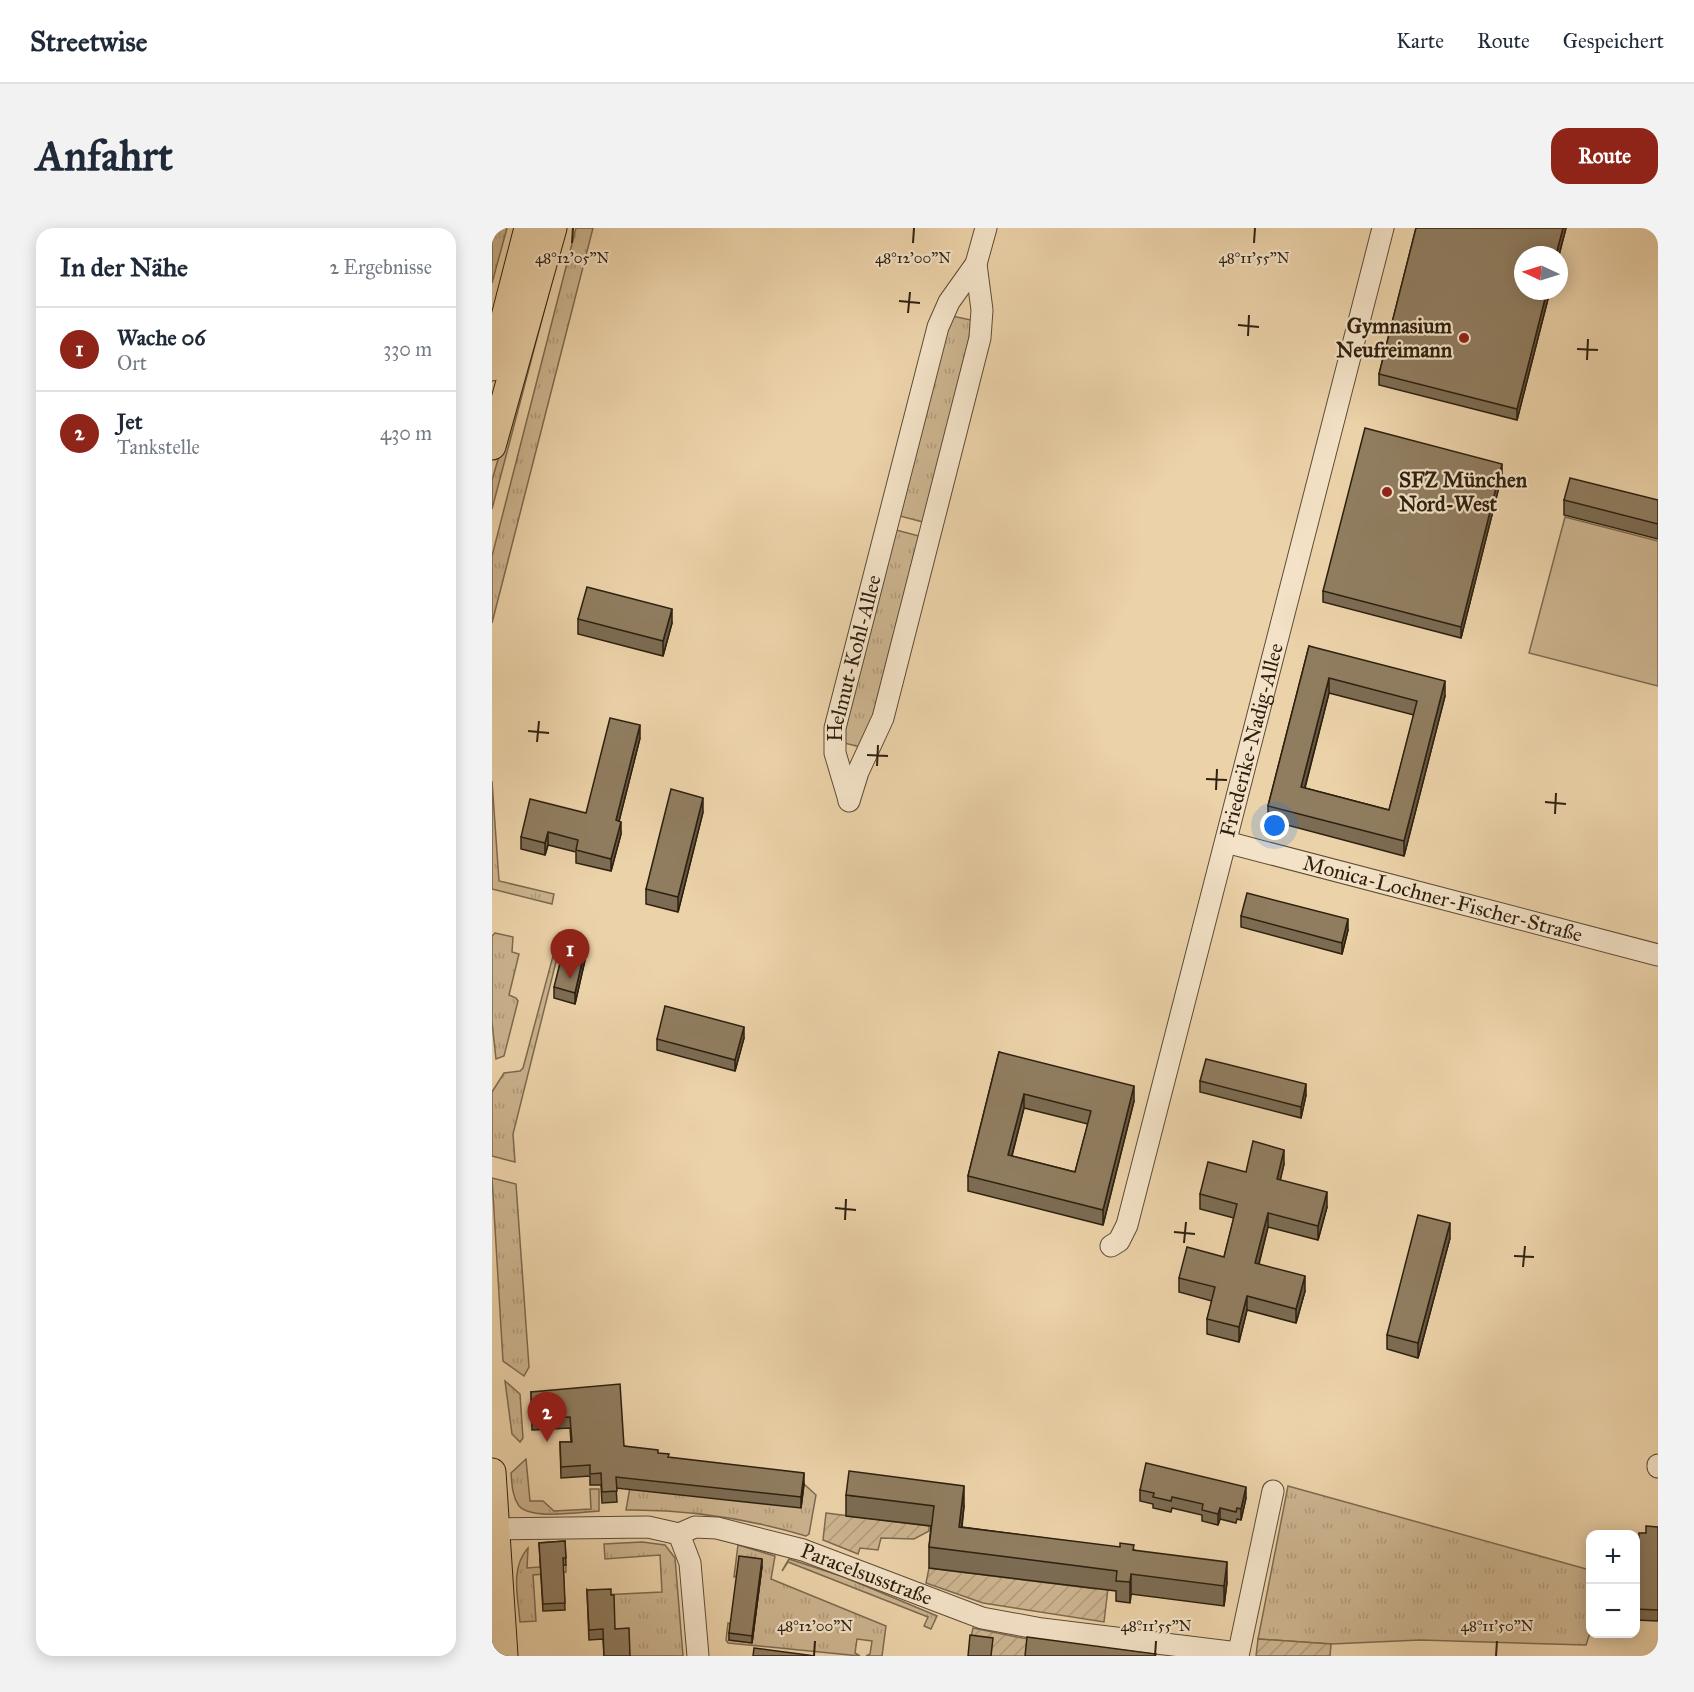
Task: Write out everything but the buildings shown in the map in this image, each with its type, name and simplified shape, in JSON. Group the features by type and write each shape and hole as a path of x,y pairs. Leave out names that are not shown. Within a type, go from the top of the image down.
{"main road":[{"path":"492,367 528,228"},
{"path":"492,446 553,228"},
{"path":"492,1472 504,1656"}],"street":[{"name":"Helmut-Kohl-Allee","path":"976,264 982,310 980,338 883,718 858,772 849,801 849,792 835,753 835,728 938,327 949,302 976,264 986,228"},
{"name":"Friederike-Nadig-Allee","path":"1111,1246 1119,1241 1127,1225 1383,228"},
{"name":"Monica-Lochner-Fischer-Straße","path":"1226,842 1658,955"},
{"path":"1238,1654 1273,1491"},
{"name":"Paracelsusstraße","path":"495,1529 648,1527 679,1534 695,1527 717,1528 803,1550 982,1618 1042,1629 1238,1654"},
{"path":"679,1534 687,1547 690,1563 698,1656"}],"green space":[{"path":"492,228 507,228 492,283"},
{"path":"566,228 492,509 492,480"},
{"path":"576,228 593,228 492,623 492,556"},
{"path":"952,316 971,320 969,339 923,522 900,516 945,330"},
{"path":"1565,517 1658,541 1658,686 1529,653"},
{"path":"896,530 919,536 866,742 860,747 844,743 843,732"},
{"path":"492,781 499,881 554,894 552,904 492,889"},
{"path":"495,933 513,937 512,952 519,954 509,995 518,1001 504,1056 496,1059 492,1022 492,936"},
{"path":"553,956 557,958 513,1134 515,1162 492,1156 492,1092 504,1073 520,1071 523,1068"},
{"path":"492,1178 516,1184 529,1367 524,1376 503,1361"},
{"path":"505,1381 520,1394 523,1438 520,1442 512,1434"},
{"path":"526,1459 530,1501 543,1501 554,1511 591,1509 590,1489 599,1489 599,1511 545,1514 534,1513 519,1506 512,1486 511,1473"},
{"path":"804,1484 816,1495 809,1534 806,1536 761,1524 717,1516 672,1511 626,1510 630,1487 665,1493"},
{"path":"1288,1486 1586,1569 1586,1638 1588,1638 1586,1645 1420,1640 1331,1644 1258,1639"},
{"path":"826,1513 929,1526 929,1531 914,1539 881,1538 878,1550 860,1548 858,1554 823,1540"},
{"path":"642,1542 665,1545 675,1558 683,1656 630,1656 615,1639 601,1595 662,1592 660,1555 605,1559 604,1544"},
{"path":"738,1545 775,1556 771,1579 886,1626 882,1656 866,1656 870,1654 872,1641 857,1639 855,1653 860,1656 728,1643 726,1640 728,1623 731,1624 729,1640 752,1643 762,1567 734,1577"},
{"path":"528,1548 527,1568 566,1565 566,1572 533,1575 536,1621 520,1622 517,1574 522,1556"},
{"path":"789,1559 844,1577 937,1616 931,1629 924,1626 928,1617 788,1562 782,1571"},
{"path":"1111,1563 1104,1622 983,1603 926,1583 929,1568 1096,1589"},
{"path":"973,1628 1022,1638 1082,1645 1025,1656 992,1656 970,1642"},
{"path":"1258,1639 1331,1644 1330,1656 1256,1656"}],"place":[{"name":"Gymnasium Neufreimann","path":"1464,338"},
{"name":"SFZ München Nord-West","path":"1387,492"},
{"name":"Wache 06","path":"570,979"},
{"name":"Jet","path":"547,1442"}]}
